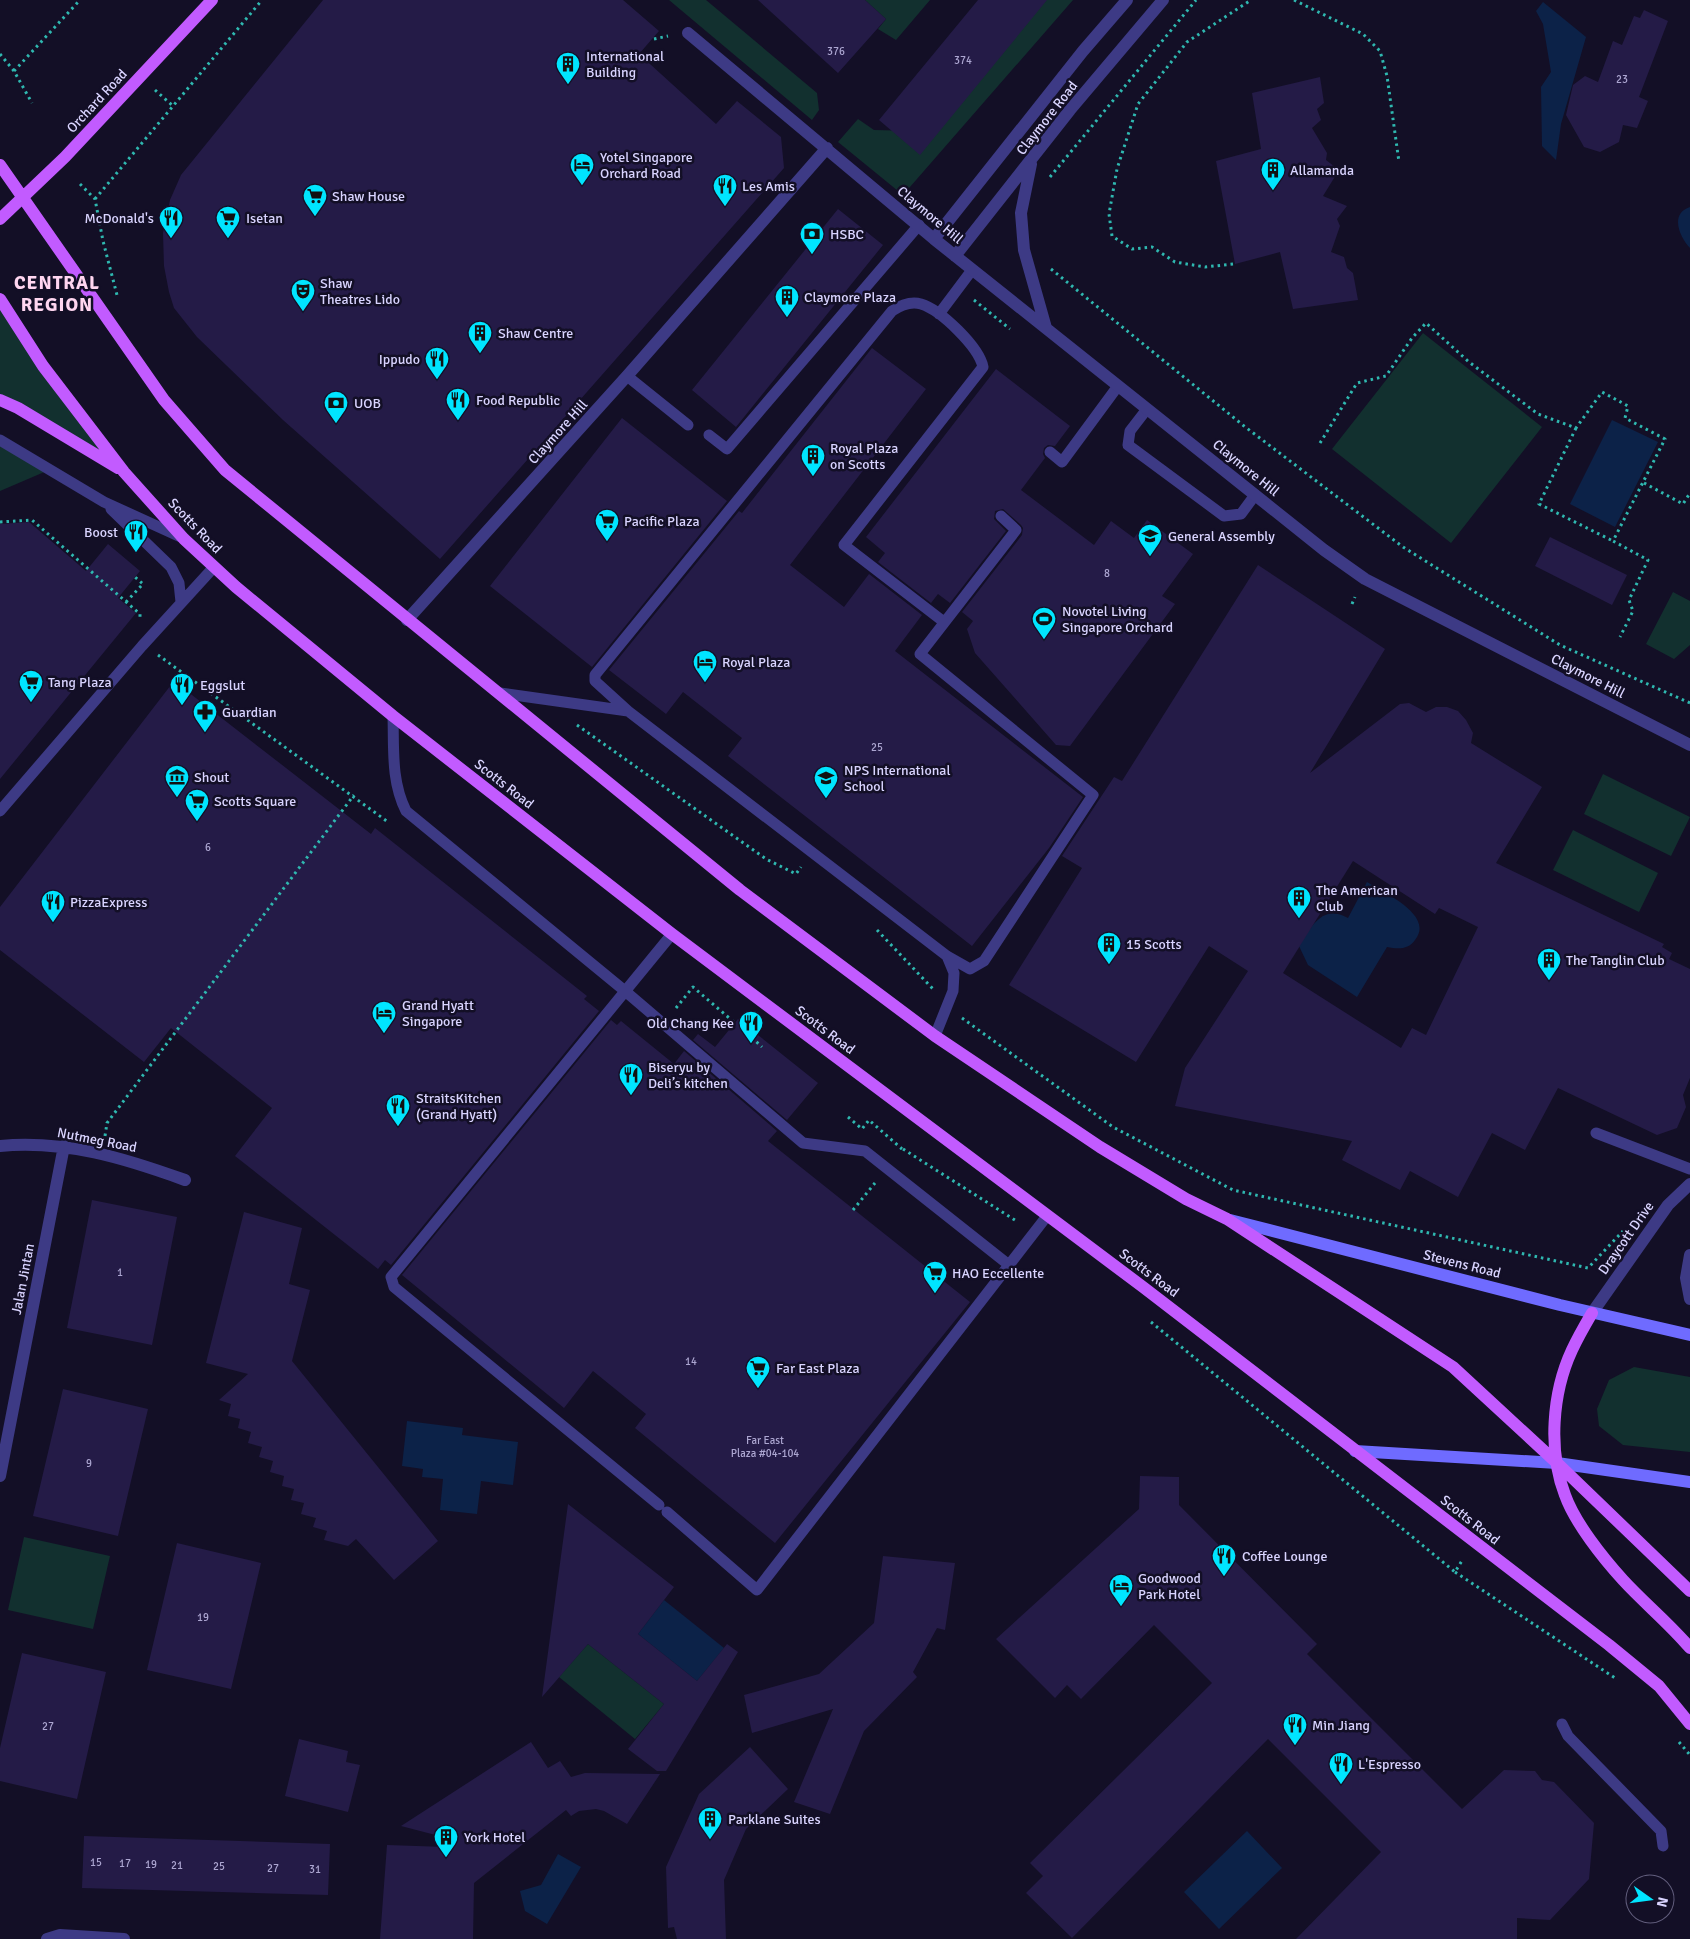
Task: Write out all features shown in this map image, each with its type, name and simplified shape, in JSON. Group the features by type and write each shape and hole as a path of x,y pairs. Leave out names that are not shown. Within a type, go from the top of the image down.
{"main road":[{"name":"Orchard Road","path":"0,219 64,157 212,0"},
{"path":"0,165 164,400 225,470 740,890 935,1036 1100,1147 1186,1199 1227,1219 1453,1367 1557,1463 1690,1591"},
{"name":"Scotts Road","path":"0,299 43,366 124,472 184,539 214,567 392,716 672,934 1143,1287 1659,1686 1690,1724"},
{"path":"0,400 18,408 124,472"},
{"name":"Stevens Road","path":"1227,1219 1592,1313 1690,1335"},
{"path":"1592,1313 1571,1351 1559,1390 1554,1418 1557,1463 1565,1496 1592,1542 1624,1580 1690,1648"},
{"path":"1355,1451 1557,1463 1690,1482"}],"street":[{"name":"Claymore Road","path":"934,239 1077,59 1128,0"},
{"name":"Claymore Road","path":"955,256 1032,161 1070,110 1163,0"},
{"name":"Claymore Hill","path":"688,33 972,270 1314,543 1365,579 1690,745"},
{"name":"Claymore Hill","path":"407,620 628,376 827,148"},
{"path":"1032,161 1021,213 1024,250 1046,328"},
{"name":"Nutmeg Road","path":"0,1146 64,1146 124,1158 185,1180"},
{"name":"Jalan Jintan","path":"0,1476 64,1146"},
{"name":"Draycott Drive","path":"1592,1313 1668,1204 1690,1184"},
{"path":"1690,1255 1686,1278 1690,1298"},
{"path":"47,1939 60,1935 124,1939"}],"lane":[{"path":"709,435 727,449 918,225"},
{"path":"939,314 972,270"},
{"path":"944,622 844,545 920,448 973,390 982,367 980,356 963,336 939,314 923,305 915,303 898,306 892,311 595,674 595,681 628,711 947,956 970,969 984,961 1094,795 920,654 1016,530 1001,516"},
{"path":"628,376 688,425"},
{"path":"1050,452 1062,462 1118,386"},
{"path":"1147,409 1130,431 1128,445 1224,516 1241,514 1255,495"},
{"path":"0,440 104,502 184,539"},
{"path":"920,448 930,456"},
{"path":"104,502 171,568 179,583 181,602"},
{"path":"0,811 142,646 214,567"},
{"path":"500,693 628,711"},
{"path":"392,716 394,775 399,796 406,811 625,991 803,1144 865,1150 1009,1265"},
{"path":"672,934 391,1277 394,1287 663,1508 757,1590 1047,1216"},
{"path":"935,1036 953,991 954,973 947,956"},
{"path":"1596,1133 1690,1169"},
{"path":"1562,1724 1568,1736 1662,1831 1663,1846"}],"path":[{"path":"14,71 80,0"},
{"path":"95,200 262,0"},
{"path":"1045,183 1196,0"},
{"path":"1233,264 1204,266 1175,262 1152,247 1132,248 1112,236 1109,214 1117,169 1138,104 1187,42 1251,0"},
{"path":"1294,0 1363,34 1380,51 1387,76 1398,162"},
{"path":"0,54 14,71 32,103"},
{"path":"148,97 154,89 174,106"},
{"path":"80,184 95,200 103,241 118,298"},
{"path":"1048,267 1244,426 1403,547 1560,645 1690,703"},
{"path":"1320,442 1357,383 1386,376 1412,338 1426,323 1469,362 1538,414 1576,428"},
{"path":"1613,541 1665,439 1625,418 1628,406 1602,392 1576,428 1539,504 1648,560 1629,600 1633,611 1620,637"},
{"path":"1644,483 1682,504 1690,493"},
{"path":"0,522 32,520 140,614 142,646 169,662 354,795 107,1123 102,1154"},
{"path":"126,602 143,584 135,577"},
{"path":"574,722 766,859 796,874"},
{"path":"876,929 948,1005 970,1025 1113,1127 1232,1190 1588,1268"},
{"path":"663,1023 693,987 735,1023"},
{"path":"747,1033 762,1046"},
{"path":"903,1149 1034,1232"},
{"path":"1145,1317 1455,1572 1618,1681"},
{"path":"1455,1572 1474,1542"},
{"path":"1678,1740 1690,1755"}],"green space":[{"path":"669,0 706,0 817,93 819,110 812,120"},
{"path":"865,0 930,0 896,40 878,29 886,19"},
{"path":"1031,0 1073,0 903,195 838,142 858,119 874,130 915,131"},
{"path":"0,299 124,472 0,400"},
{"path":"1423,333 1542,427 1451,543 1332,449"},
{"path":"0,440 49,470 0,491"},
{"path":"1673,592 1690,601 1690,645 1674,659 1646,644"},
{"path":"1603,774 1690,817 1671,856 1584,814"},
{"path":"1573,830 1658,873 1639,912 1553,870"},
{"path":"1634,1367 1690,1377 1690,1452 1623,1445 1599,1426 1597,1409 1609,1380"},
{"path":"24,1537 110,1556 93,1629 8,1610"},
{"path":"588,1644 664,1704 635,1739 559,1677"}],"water":[{"path":"1543,2 1586,37 1561,124 1556,160 1542,146 1541,87 1551,72 1543,24 1536,11"},
{"path":"1690,207 1690,248 1680,232 1678,220 1684,210"},
{"path":"1612,420 1658,442 1615,527 1570,504"},
{"path":"1367,882 1405,906 1418,922 1419,931 1415,940 1409,946 1399,948 1387,947 1357,997 1308,965 1299,946 1308,931 1324,915 1339,914 1348,918"},
{"path":"407,1421 463,1428 462,1435 518,1442 513,1485 481,1481 477,1514 440,1510 443,1479 422,1477 423,1469 402,1466"},
{"path":"664,1600 724,1648 697,1681 638,1634"},
{"path":"1247,1831 1282,1868 1219,1929 1184,1892"},
{"path":"558,1854 581,1867 547,1924 525,1911 520,1891 541,1885"}],"building":[{"path":"323,0 623,0 659,31 639,54 716,124 737,101 781,137 784,168 440,559 283,420 197,337 174,308 169,292 164,266 163,233 170,200 181,175"},
{"path":"758,0 865,0 886,19 838,73"},
{"path":"978,0 1047,0 920,155 879,120"},
{"path":"1644,10 1668,21 1639,97 1648,101 1637,128 1623,125 1619,142 1600,152 1584,147 1566,115 1573,85 1585,76 1598,82 1613,41 1622,45 1634,16 1640,18"},
{"name":"Allamanda","path":"1320,77 1324,103 1317,109 1321,120 1312,128 1327,153 1326,160 1339,170 1323,196 1347,206 1337,219 1340,226 1331,252 1344,257 1347,268 1353,273 1358,300 1293,309 1280,252 1235,264 1216,161 1261,149 1252,93"},
{"name":"Claymore Plaza","path":"838,209 883,245 736,427 692,390"},
{"path":"872,348 926,389 790,565 844,607 869,574 922,615 895,651 1083,797 1049,848 972,946 728,756 742,738 683,692 666,714 609,670 739,511 742,513"},
{"path":"996,369 1070,426 1055,446 1048,445 1044,448 1043,454 1045,458 1021,490 1094,545 1111,521 1134,538 1147,520 1193,554 1162,596 1175,604 1070,746 1056,745 975,653 967,629 973,621 962,612 1022,535 1023,528 1021,525 1003,509 995,511 994,519 1006,531 950,603 938,594 931,603 878,562 885,553 866,537"},
{"name":"Pacific Plaza","path":"622,418 727,501 592,667 490,586"},
{"name":"Tang Plaza","path":"29,522 86,571 108,544 140,571 118,598 136,613 0,779 0,524"},
{"path":"1550,537 1627,575 1612,605 1535,566"},
{"path":"1258,565 1385,649 1310,773 1400,704 1409,703 1426,712 1436,707 1447,707 1458,711 1466,720 1473,733 1471,743 1542,787 1496,863 1664,944 1662,947 1672,953 1669,959 1690,969 1690,1078 1683,1095 1686,1107 1677,1128 1657,1135 1558,1088 1525,1150 1492,1133 1458,1197 1410,1171 1400,1190 1342,1160 1352,1141 1175,1106 1185,1068 1248,971 1209,946 1136,1062 1009,985 1082,868 1062,856 1114,777 1122,781","holes":["1353,861 1435,914 1439,908 1478,927 1426,1035 1412,1028 1401,1048 1283,973"]},
{"path":"174,681 371,834 375,828 587,996 584,999 599,1011 391,1265 385,1260 378,1269 235,1156 272,1108 171,1028 144,1062 0,950 0,907"},
{"path":"738,1019 818,1083 787,1120 693,1040 698,1034 715,1047"},
{"name":"Far East Plaza","path":"611,1020 617,1025 621,1021 674,1064 684,1051 777,1131 768,1141 970,1302 775,1543 635,1428 646,1414 593,1371 564,1408 402,1275"},
{"path":"92,1200 177,1217 152,1345 67,1328"},
{"path":"244,1212 302,1228 289,1284 310,1290 292,1361 438,1541 394,1580 356,1539 348,1546 324,1540 327,1531 313,1527 316,1518 301,1514 304,1503 291,1500 294,1489 282,1486 284,1476 270,1472 273,1461 259,1457 262,1447 248,1443 251,1432 238,1428 240,1419 228,1416 231,1404 219,1400 248,1374 206,1363"},
{"path":"63,1389 148,1409 118,1536 33,1516"},
{"name":"Goodwood Park Hotel","path":"1140,1476 1179,1477 1179,1505 1317,1644 1307,1654 1462,1809 1504,1770 1535,1771 1542,1780 1554,1782 1594,1823 1589,1879 1550,1920 1517,1918 1517,1939 1296,1939 1381,1852 1268,1739 1072,1938 1026,1893 1043,1876 1030,1863 1212,1683 1154,1625 1081,1699 1067,1685 1055,1698 996,1639 1139,1509"},
{"path":"568,1504 674,1587 638,1634 697,1681 727,1644 738,1652 666,1771 657,1771 628,1749 664,1704 588,1644 542,1697"},
{"path":"177,1543 261,1563 231,1689 147,1670"},
{"path":"883,1556 955,1563 945,1630 937,1628 913,1672 917,1677 864,1731 830,1814 794,1802 833,1709 752,1733 744,1695 819,1674 874,1623"},
{"path":"22,1653 106,1672 77,1799 0,1781 0,1748"},
{"path":"299,1739 348,1751 346,1762 360,1765 348,1812 285,1796"},
{"name":"York Hotel","path":"531,1742 548,1768 560,1761 571,1777 585,1773 660,1774 627,1824 604,1811 596,1809 579,1811 571,1816 566,1810 474,1883 473,1939 380,1939 387,1845 446,1847 447,1838 401,1826"},
{"name":"Parklane Suites","path":"750,1747 788,1789 746,1829 724,1880 726,1939 677,1939 674,1927 668,1928 666,1867 699,1794"},
{"path":"84,1836 330,1844 328,1895 82,1888"}],"place":[{"name":"International Building","path":"568,85"},
{"name":"Yotel Singapore Orchard Road","path":"582,186"},
{"name":"Allamanda","path":"1273,191"},
{"name":"Les Amis","path":"725,207"},
{"name":"Shaw House","path":"315,217"},
{"name":"McDonald's","path":"171,239"},
{"name":"Isetan","path":"228,239"},
{"name":"HSBC","path":"812,255"},
{"name":"Shaw Theatres Lido","path":"303,312"},
{"name":"Claymore Plaza","path":"787,318"},
{"name":"Shaw Centre","path":"480,354"},
{"name":"Ippudo","path":"437,380"},
{"name":"Food Republic","path":"458,421"},
{"name":"UOB","path":"336,424"},
{"name":"Royal Plaza on Scotts","path":"813,477"},
{"name":"Pacific Plaza","path":"607,542"},
{"name":"Boost","path":"136,553"},
{"name":"General Assembly","path":"1150,557"},
{"name":"Novotel Living Singapore Orchard","path":"1044,640"},
{"name":"Royal Plaza","path":"705,683"},
{"name":"Tang Plaza","path":"31,703"},
{"name":"Eggslut","path":"182,706"},
{"name":"Guardian","path":"205,733"},
{"name":"Shout","path":"177,798"},
{"name":"NPS International School","path":"826,799"},
{"name":"Scotts Square","path":"197,822"},
{"name":"The American Club","path":"1299,919"},
{"name":"PizzaExpress","path":"53,923"},
{"name":"15 Scotts","path":"1109,965"},
{"name":"The Tanglin Club","path":"1549,981"},
{"name":"Grand Hyatt Singapore","path":"384,1034"},
{"name":"Old Chang Kee","path":"751,1044"},
{"name":"Biseryu by Deli’s kitchen","path":"631,1096"},
{"name":"StraitsKitchen (Grand Hyatt)","path":"398,1127"},
{"name":"HAO Eccellente","path":"935,1294"},
{"name":"Far East Plaza","path":"758,1389"},
{"name":"Coffee Lounge","path":"1224,1577"},
{"name":"Goodwood Park Hotel","path":"1121,1607"},
{"name":"Min Jiang","path":"1295,1746"},
{"name":"L'Espresso","path":"1341,1785"},
{"name":"Parklane Suites","path":"710,1840"},
{"name":"York Hotel","path":"446,1858"}],"district":[{"name":"CENTRAL REGION","path":"57,294"}]}
